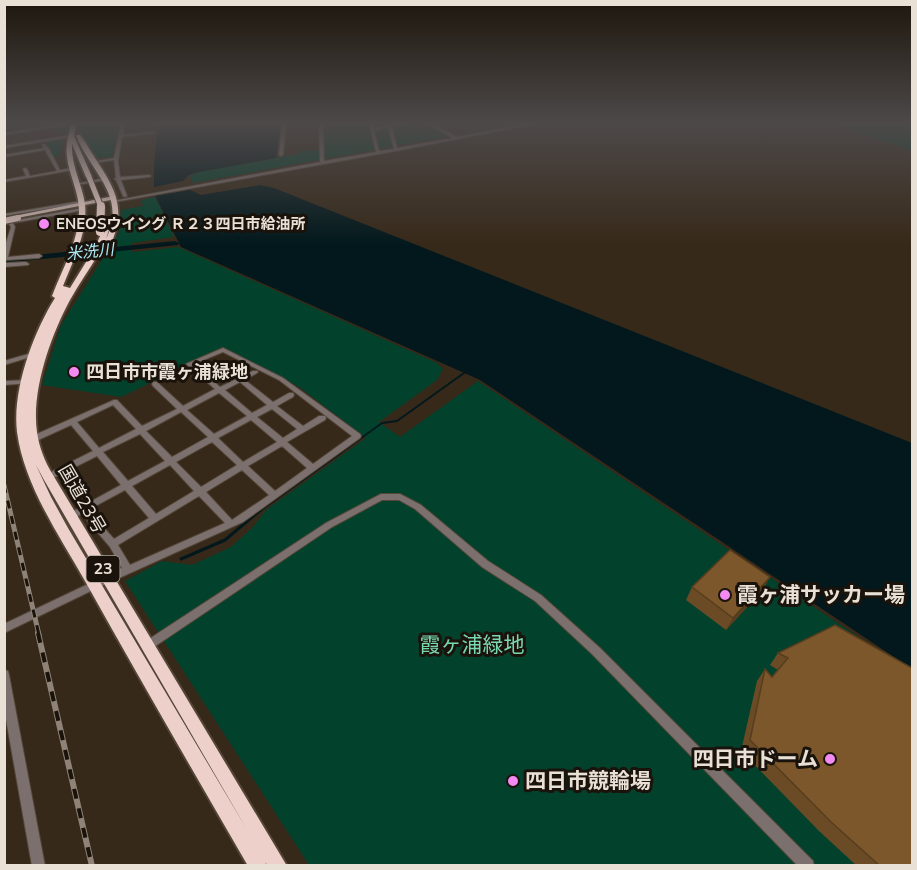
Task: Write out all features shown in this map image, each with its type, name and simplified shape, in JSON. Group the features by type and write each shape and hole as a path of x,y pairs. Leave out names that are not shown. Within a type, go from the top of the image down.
{"highway":[{"path":"54,305 79,232 82,206 71,165"},
{"name":"国道23号","path":"87,165 101,205 103,231 96,252 66,300 54,325 32,382 21,428 27,456 59,523 258,866"},
{"path":"96,165 101,170 114,200 117,214 115,229 96,252"},
{"name":"国道23号","path":"96,252 54,305 35,354 31,412 33,439 48,477 77,513 108,579 279,866"}],"main road":[{"path":"5,219 114,200"}],"street":[{"path":"56,165 59,171"},
{"path":"115,165 116,179 125,196"},
{"path":"114,200 308,165"},
{"path":"4,181 29,177 25,169"},
{"path":"30,177 72,169"},
{"path":"116,179 148,176"},
{"path":"77,184 105,179"},
{"path":"114,200 125,196 151,193"},
{"path":"5,219 82,206"},
{"path":"5,219 82,206"},
{"path":"5,219 13,227 5,260"},
{"path":"5,260 39,256"},
{"path":"5,260 26,264"},
{"path":"4,629 94,585 231,524 275,495 313,468 357,436 281,379 223,350 189,364 313,468"},
{"path":"4,363 35,354"},
{"path":"48,477 255,372"},
{"path":"240,380 303,430"},
{"path":"4,383 32,382"},
{"path":"154,384 275,495"},
{"path":"128,570 113,544 77,513 291,394"},
{"path":"33,439 114,402 231,524"},
{"path":"113,544 322,418"},
{"path":"72,421 154,518"},
{"path":"147,646 346,515 381,497 400,497 418,507 485,564 538,598 604,660 808,866"},
{"path":"4,675 39,866"}],"green space":[{"path":"240,165 294,165 193,183 190,176 199,172"},
{"name":"霞ヶ浦緑地","path":"155,197 174,237 132,243 132,252 178,247 437,363 443,369 437,380 379,422 400,437 478,381 912,673 912,865 309,865 125,581 162,561 192,565 231,547 252,528 266,510 366,438 299,387 226,349 121,397 42,385 61,325 103,258 113,256 116,245 112,244 119,232 121,210 143,206 141,200"}],"water":[{"path":"240,165 199,172 189,175 183,181 154,187 154,166"},
{"path":"260,185 274,188 912,443 912,669 480,380 181,247 155,196 190,190 201,195"}],"building":[{"name":"霞ヶ浦サッカー場","path":"730,550 770,577 733,618 692,587"},
{"name":"四日市ドーム","path":"835,625 912,668 912,866 880,866 831,822 750,740 765,669 772,677 788,658 778,653"}],"waterway":[{"name":"米洗川","path":"4,261 175,243"},
{"path":"339,454 382,423 397,421 464,373"},
{"path":"181,559 225,540 263,508 341,452"}],"railway":[{"path":"4,485 39,635"},
{"path":"38,633 92,866"}],"place":[{"name":"ENEOSウイング Ｒ２３四日市給油所","path":"44,224"},
{"name":"四日市市霞ヶ浦緑地","path":"74,372"},
{"name":"霞ヶ浦サッカー場","path":"725,595"},
{"name":"四日市ドーム","path":"830,759"},
{"name":"四日市競輪場","path":"513,781"}]}
